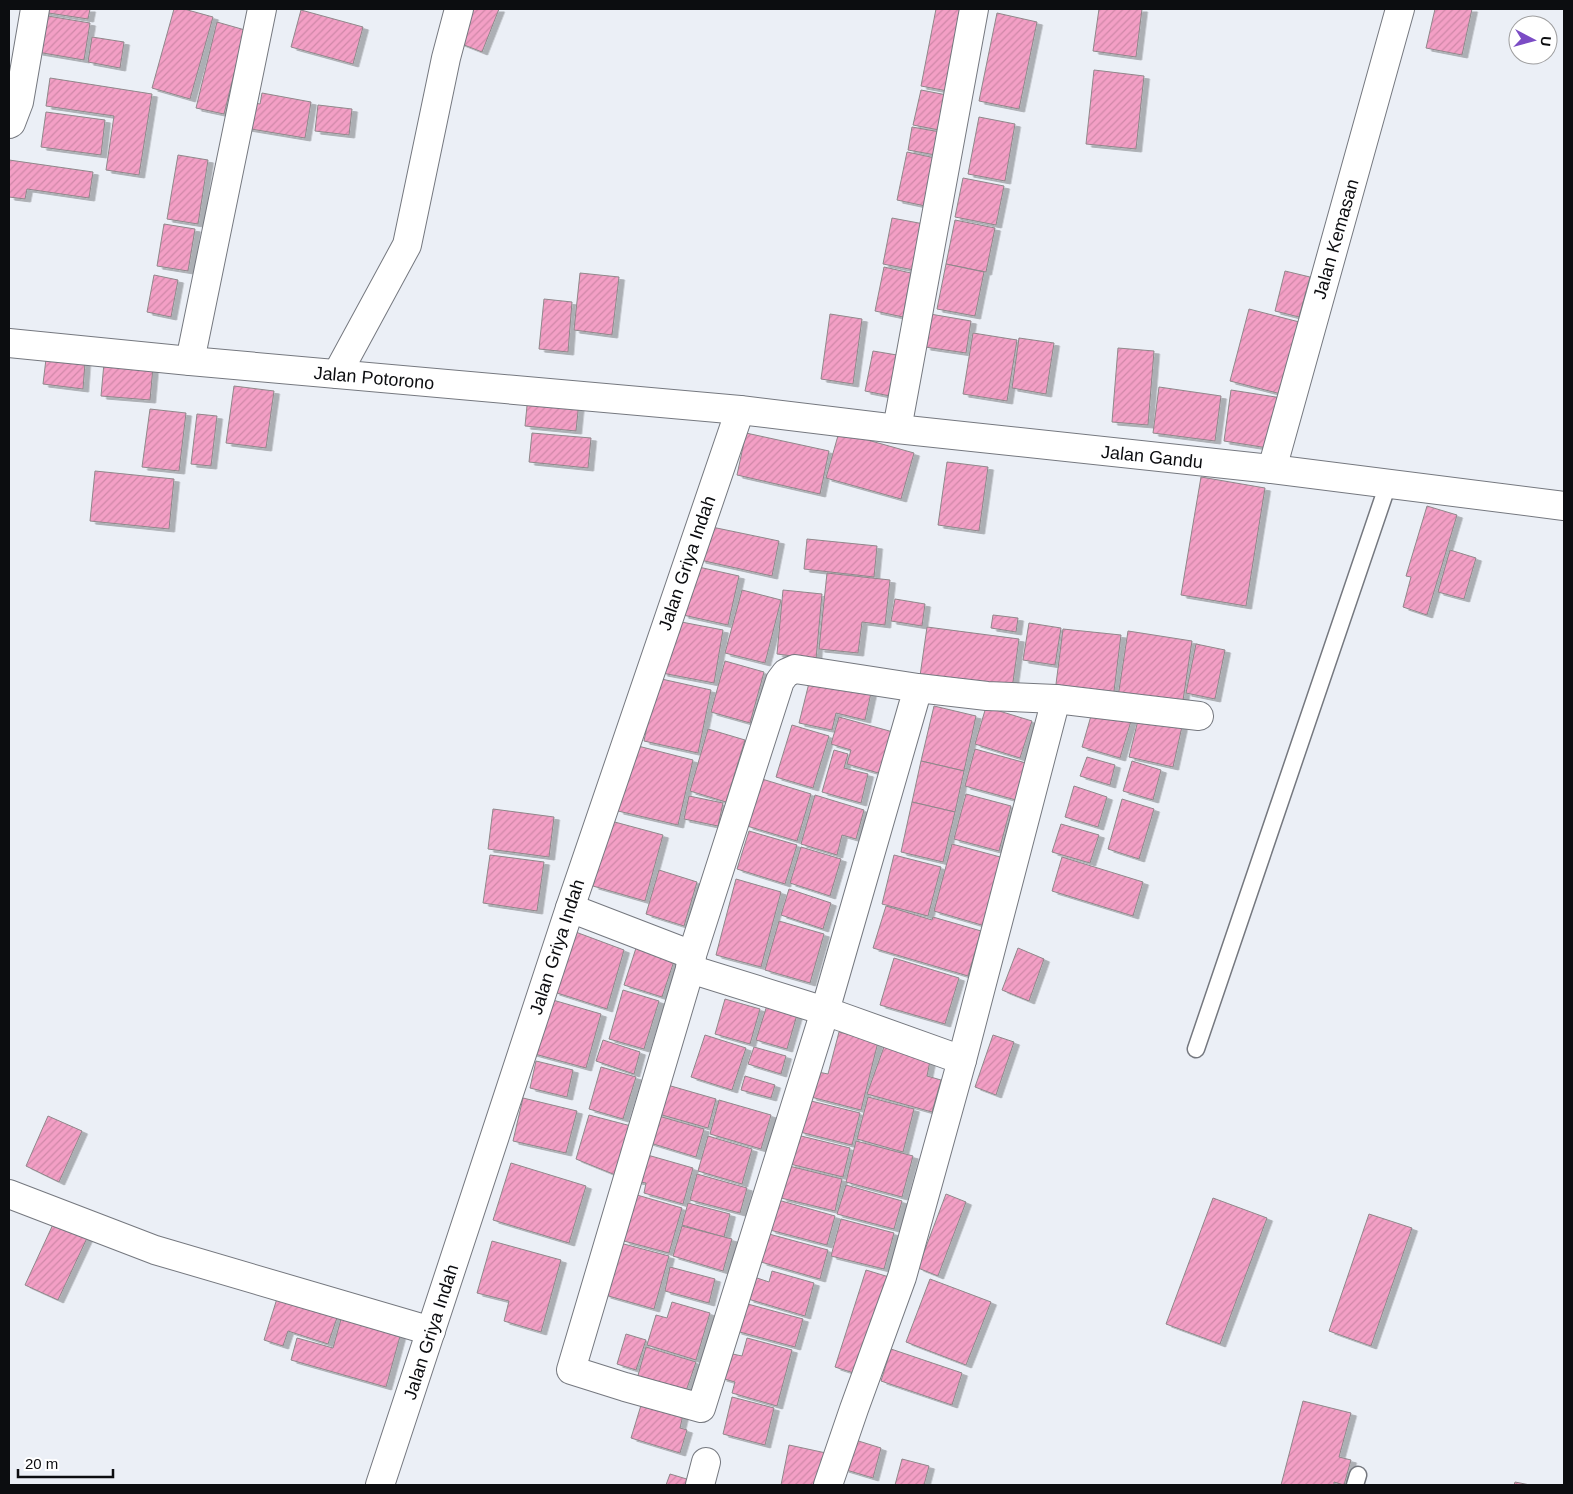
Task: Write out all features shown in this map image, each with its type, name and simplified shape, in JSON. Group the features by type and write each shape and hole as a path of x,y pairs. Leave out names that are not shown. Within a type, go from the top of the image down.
{"street":[{"path":"9,124 19,102 35,9"},
{"path":"190,361 262,9"},
{"path":"337,374 407,245 446,58 459,9"},
{"path":"897,429 974,9"},
{"name":"Jalan Kemasan","path":"1272,469 1400,9"},
{"name":"Jalan Potorono","path":"9,343 740,410"},
{"name":"Jalan Gandu","path":"740,410 897,429 1272,469 1564,506"},
{"name":"Jalan Griya Indah","path":"380,1485 570,908 740,410"},
{"path":"918,688 825,1011 701,1408 571,1370 691,962 780,681 786,673 795,669 918,688 987,696 1056,699 1199,716"},
{"path":"828,1485 902,1277 962,1060 1056,699"},
{"path":"570,908 691,962 962,1060"},
{"path":"9,1194 155,1250 431,1332"}],"lane":[{"path":"1196,1049 1388,484"}],"building":[{"path":"43,9 90,9 88,19 42,12"},
{"path":"174,9 184,9 213,17 190,99 152,88"},
{"path":"466,9 499,9 482,52 454,41"},
{"path":"936,9 969,9 953,92 921,86"},
{"path":"1099,9 1142,9 1136,57 1093,51"},
{"path":"1435,9 1472,9 1462,55 1426,48"},
{"path":"301,10 363,27 353,64 291,47"},
{"path":"997,13 1037,22 1019,109 979,101"},
{"path":"42,15 90,23 84,60 37,52"},
{"path":"217,22 245,30 224,114 196,108"},
{"path":"92,37 124,42 120,68 88,62"},
{"path":"1094,70 1144,76 1136,149 1086,144"},
{"path":"50,78 152,94 139,175 106,170 114,116 46,106"},
{"path":"921,90 952,96 944,131 913,125"},
{"path":"262,93 311,102 305,138 245,128 249,102 260,104"},
{"path":"318,105 352,109 349,135 315,131"},
{"path":"46,112 105,120 101,155 41,147"},
{"path":"979,117 1015,124 1005,181 968,174"},
{"path":"912,127 946,133 941,156 908,150"},
{"path":"907,152 940,159 930,207 897,200"},
{"path":"178,155 208,160 198,224 167,219"},
{"path":"9,160 93,172 89,198 27,189 25,199 9,197"},
{"path":"963,178 1004,186 996,225 955,217"},
{"path":"892,218 924,224 914,270 883,264"},
{"path":"955,220 995,228 986,272 946,264"},
{"path":"164,224 195,229 188,271 157,266"},
{"path":"946,264 984,272 975,316 937,309"},
{"path":"884,267 911,273 903,317 875,311"},
{"path":"1285,271 1310,277 1299,317 1275,311"},
{"path":"580,273 619,277 612,335 574,330"},
{"path":"154,275 178,280 171,317 147,312"},
{"path":"544,299 572,302 568,352 539,349"},
{"path":"1249,309 1307,324 1289,396 1230,381"},
{"path":"830,314 862,319 853,384 821,379"},
{"path":"930,314 971,321 966,353 925,347"},
{"path":"973,333 1017,340 1007,401 963,394"},
{"path":"1019,338 1054,343 1046,394 1012,388"},
{"path":"1118,348 1154,351 1148,425 1112,422"},
{"path":"873,351 903,356 895,397 865,391"},
{"path":"46,359 85,363 83,389 43,384"},
{"path":"104,363 153,367 150,400 101,396"},
{"path":"234,386 274,391 266,448 226,443"},
{"path":"1159,387 1221,396 1215,441 1153,433"},
{"path":"1231,390 1282,398 1274,449 1224,441"},
{"path":"528,396 579,402 576,431 525,426"},
{"path":"150,409 186,413 179,471 142,467"},
{"path":"197,414 217,416 211,466 191,464"},
{"path":"839,432 914,453 901,499 826,478"},
{"path":"532,433 591,438 588,468 529,462"},
{"path":"746,433 829,451 820,494 737,475"},
{"path":"947,462 988,467 979,531 938,525"},
{"path":"95,471 174,479 169,529 90,521"},
{"path":"1201,477 1265,488 1246,606 1181,595"},
{"path":"1427,506 1457,515 1427,615 1403,607 1411,577 1406,576"},
{"path":"707,526 779,541 772,576 700,560"},
{"path":"807,539 877,546 874,577 804,569"},
{"path":"1450,550 1476,558 1464,599 1438,592"},
{"path":"694,566 739,576 728,625 683,615"},
{"path":"827,573 890,580 885,625 862,622 858,653 819,649"},
{"path":"742,590 781,600 765,663 725,653"},
{"path":"783,590 822,594 816,659 777,654"},
{"path":"895,599 925,604 922,626 891,621"},
{"path":"993,615 1018,618 1016,632 991,628"},
{"path":"671,620 723,630 714,683 662,673"},
{"path":"1029,623 1061,628 1055,665 1023,660"},
{"path":"927,627 1019,639 1012,689 920,676"},
{"path":"1063,629 1121,635 1113,699 1055,692"},
{"path":"1128,631 1192,641 1182,707 1118,697"},
{"path":"1196,644 1225,650 1215,699 1186,693"},
{"path":"725,661 764,672 750,723 711,712"},
{"path":"657,678 711,690 698,753 644,741"},
{"path":"810,679 871,693 865,720 836,713 832,730 799,723"},
{"path":"934,706 976,716 964,771 921,761"},
{"path":"986,707 1032,721 1020,758 975,744"},
{"path":"1093,709 1131,721 1120,758 1082,747"},
{"path":"1140,712 1183,722 1173,767 1129,757"},
{"path":"839,717 893,732 882,774 847,764 851,750 831,744"},
{"path":"792,725 829,736 813,788 776,777"},
{"path":"708,729 745,740 726,802 690,791"},
{"path":"634,745 693,760 678,825 618,811"},
{"path":"975,749 1026,763 1016,800 965,786"},
{"path":"834,750 848,754 844,768 868,774 861,803 822,792"},
{"path":"1087,757 1115,765 1110,785 1080,776"},
{"path":"921,761 964,771 955,812 912,802"},
{"path":"1132,761 1161,770 1153,800 1123,791"},
{"path":"762,779 811,794 797,841 747,826"},
{"path":"1074,786 1107,797 1098,827 1065,817"},
{"path":"966,794 1011,806 999,851 954,839"},
{"path":"815,795 864,810 856,839 842,835 837,855 801,844"},
{"path":"689,796 723,803 718,826 684,819"},
{"path":"1122,799 1154,809 1139,859 1108,849"},
{"path":"912,802 955,812 943,862 901,852"},
{"path":"493,809 554,817 549,857 488,849"},
{"path":"611,821 663,835 645,901 593,886"},
{"path":"1061,824 1099,835 1090,863 1052,852"},
{"path":"749,831 797,845 785,884 737,869"},
{"path":"952,844 1004,858 985,926 934,911"},
{"path":"801,847 841,859 830,896 790,883"},
{"path":"490,855 544,862 537,911 483,903"},
{"path":"894,855 941,867 928,916 882,904"},
{"path":"1062,857 1143,882 1133,916 1052,891"},
{"path":"659,870 697,882 684,926 646,914"},
{"path":"736,879 781,892 761,967 716,955"},
{"path":"789,889 831,903 823,929 781,915"},
{"path":"886,906 932,920 933,917 981,931 968,976 873,948"},
{"path":"779,921 824,934 810,983 765,970"},
{"path":"573,931 624,950 607,1009 554,992"},
{"path":"638,942 676,955 662,997 624,985"},
{"path":"1018,948 1044,959 1029,1001 1002,990"},
{"path":"894,958 959,978 945,1024 880,1005"},
{"path":"623,990 659,1001 644,1049 609,1039"},
{"path":"546,998 601,1014 586,1068 531,1053"},
{"path":"725,999 760,1009 750,1044 715,1034"},
{"path":"769,999 799,1008 787,1049 756,1040"},
{"path":"839,1032 878,1042 861,1110 811,1097 818,1072 828,1074"},
{"path":"705,1035 746,1048 732,1090 691,1077"},
{"path":"993,1035 1014,1042 996,1095 975,1087"},
{"path":"603,1040 640,1052 634,1074 596,1061"},
{"path":"885,1044 930,1061 927,1076 941,1080 932,1112 867,1094"},
{"path":"754,1047 786,1056 781,1074 748,1064"},
{"path":"536,1061 573,1070 567,1097 530,1088"},
{"path":"601,1067 636,1077 623,1119 589,1109"},
{"path":"745,1076 775,1085 771,1098 741,1090"},
{"path":"664,1084 716,1099 708,1128 655,1113"},
{"path":"868,1097 914,1109 903,1152 857,1139"},
{"path":"523,1098 577,1111 566,1153 513,1141"},
{"path":"719,1100 771,1115 761,1149 710,1134"},
{"path":"807,1100 860,1113 852,1145 800,1132"},
{"path":"589,1115 635,1127 618,1176 576,1159"},
{"path":"655,1115 704,1129 696,1157 647,1142"},
{"path":"48,1116 82,1131 59,1182 26,1166"},
{"path":"797,1135 850,1148 843,1177 790,1164"},
{"path":"708,1136 752,1149 742,1184 698,1171"},
{"path":"856,1141 913,1156 902,1197 846,1182"},
{"path":"644,1154 693,1168 683,1204 644,1193 646,1183 636,1181"},
{"path":"511,1163 586,1186 569,1243 493,1220"},
{"path":"789,1166 842,1179 835,1211 781,1198"},
{"path":"697,1174 747,1188 740,1213 690,1200"},
{"path":"846,1185 902,1201 894,1229 837,1214"},
{"path":"946,1194 966,1202 938,1276 918,1268"},
{"path":"637,1195 682,1208 669,1253 624,1241"},
{"path":"1213,1198 1267,1218 1220,1344 1166,1324"},
{"path":"778,1200 835,1216 827,1245 770,1230"},
{"path":"688,1203 730,1214 724,1237 682,1225"},
{"path":"1369,1214 1412,1228 1371,1346 1329,1331"},
{"path":"841,1219 894,1233 884,1269 831,1256"},
{"path":"55,1220 88,1236 58,1300 25,1285"},
{"path":"682,1226 732,1239 723,1271 673,1256"},
{"path":"769,1234 828,1250 820,1279 761,1262"},
{"path":"492,1241 561,1260 541,1332 504,1321 509,1301 477,1293"},
{"path":"620,1243 669,1256 654,1309 605,1295"},
{"path":"670,1267 715,1279 709,1303 665,1291"},
{"path":"866,1270 889,1277 857,1374 835,1367"},
{"path":"772,1271 814,1283 805,1316 748,1299 754,1277 769,1282"},
{"path":"930,1279 991,1302 966,1365 906,1342"},
{"path":"280,1289 340,1309 328,1344 288,1331 283,1346 264,1340"},
{"path":"672,1302 710,1313 696,1360 647,1345 656,1315 667,1318"},
{"path":"744,1303 803,1319 795,1347 736,1331"},
{"path":"343,1312 402,1329 386,1387 291,1360 297,1338 333,1348"},
{"path":"626,1334 646,1340 636,1370 617,1364"},
{"path":"747,1338 792,1350 777,1406 732,1393 735,1382 721,1378 728,1353 742,1356"},
{"path":"646,1347 696,1362 685,1394 637,1379"},
{"path":"891,1349 962,1373 952,1405 881,1381"},
{"path":"732,1397 774,1408 765,1445 723,1434"},
{"path":"1303,1401 1351,1413 1339,1457 1351,1460 1344,1485 1334,1482 1334,1485 1281,1485"},
{"path":"642,1402 683,1415 680,1428 687,1430 680,1453 631,1438"},
{"path":"852,1439 881,1448 873,1478 843,1469"},
{"path":"789,1445 826,1453 819,1485 781,1485"},
{"path":"902,1459 929,1466 924,1485 895,1485"},
{"path":"670,1474 690,1480 688,1485 666,1485"},
{"path":"1515,1482 1530,1485 1514,1485"}]}
